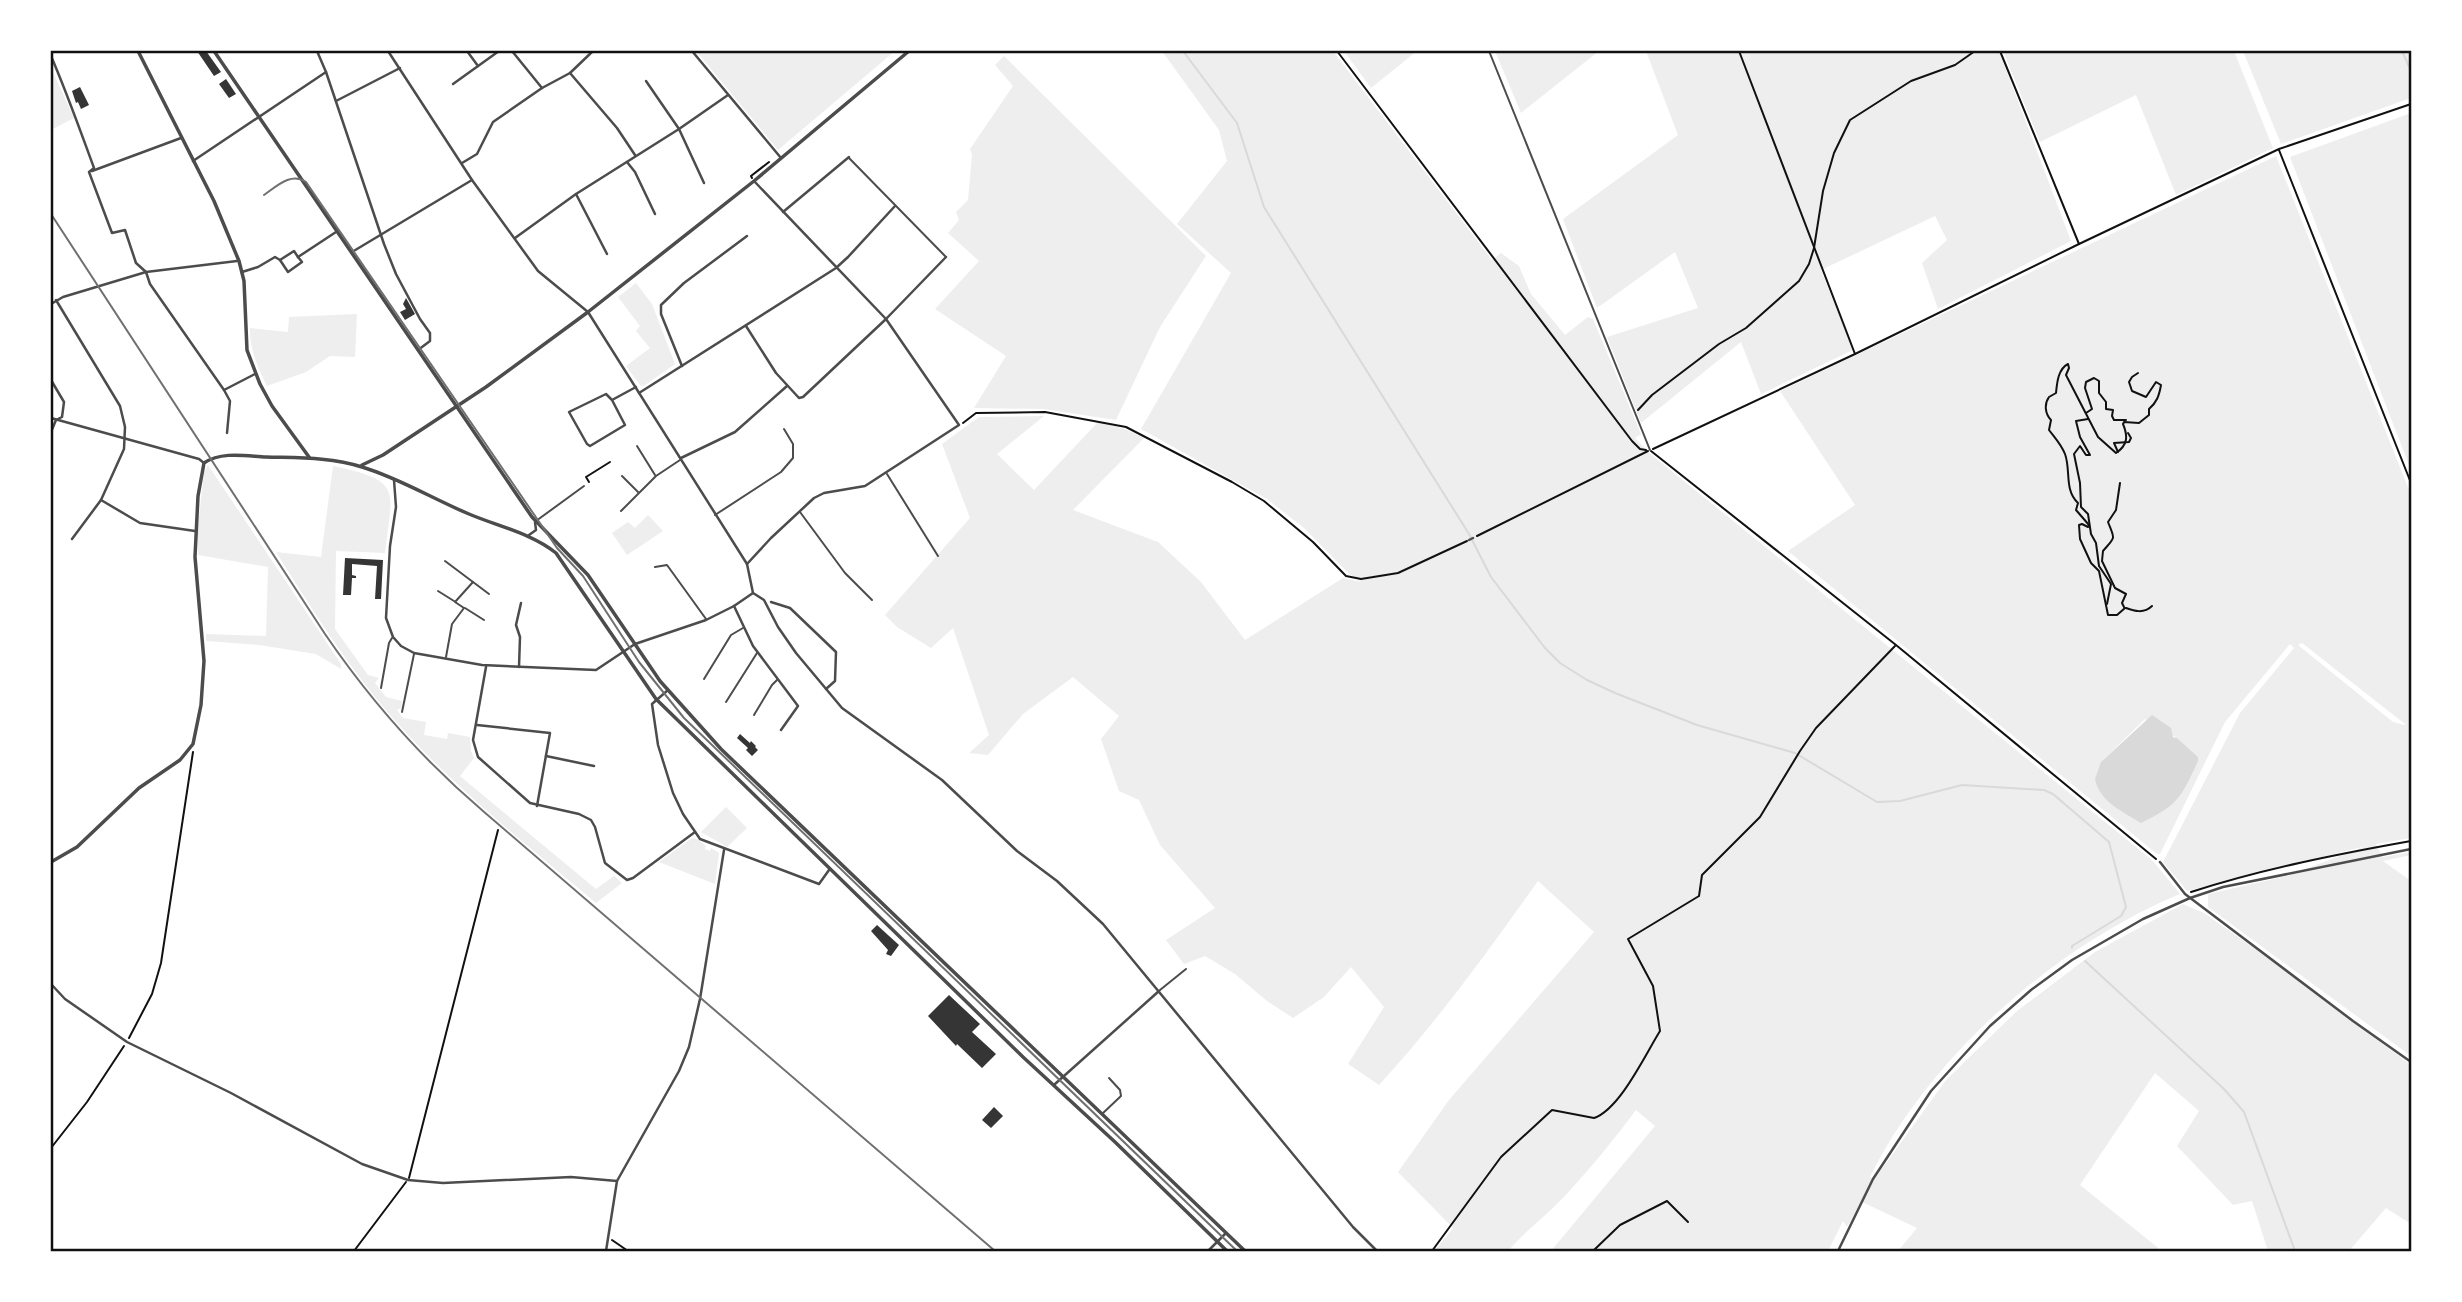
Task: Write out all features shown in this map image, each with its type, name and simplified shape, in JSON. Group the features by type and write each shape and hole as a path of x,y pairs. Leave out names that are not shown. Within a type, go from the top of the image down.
{"street":[{"path":"138,51 182,137 239,261 245,291 245,337 256,374 272,406 311,458"},
{"path":"214,51 535,521 569,552 588,575 668,690 717,744 1245,1251"},
{"path":"317,51 396,274 430,333 430,341 418,350"},
{"path":"388,51 472,180 538,271 588,312 747,564 753,593 767,601 790,608 836,652 835,681 825,689"},
{"path":"467,51 478,66"},
{"path":"453,84 499,51"},
{"path":"512,51 542,88"},
{"path":"462,163 477,153 494,122 542,88 570,73 593,51"},
{"path":"692,51 781,158"},
{"path":"360,466 383,455 456,406 588,312 781,158 909,51"},
{"path":"51,55 71,100 94,168 89,172"},
{"path":"336,101 400,68"},
{"path":"193,161 326,72"},
{"path":"570,73 617,128 635,155"},
{"path":"646,81 679,129 704,183"},
{"path":"515,238 576,194 729,95"},
{"path":"89,172 182,137"},
{"path":"783,212 849,158"},
{"path":"626,162 635,172 655,214"},
{"path":"89,172 112,233 125,230 136,263 146,272 150,284 230,401 227,433"},
{"path":"747,564 799,512 824,493 864,486 887,474 959,425 886,319 752,179"},
{"path":"351,253 380,233 472,180"},
{"path":"576,194 607,254"},
{"path":"639,393 836,268 895,205"},
{"path":"298,257 337,231"},
{"path":"682,366 661,314 660,305 747,236"},
{"path":"242,272 275,257 288,272 302,262 295,251 280,260"},
{"path":"745,325 765,358 787,386 799,398 803,397 886,319 946,257"},
{"path":"51,304 56,300 146,272 239,261"},
{"path":"56,300 120,406 124,415 126,439 101,500 72,539"},
{"path":"224,390 256,374"},
{"path":"51,380 64,402 62,416 56,420 51,432"},
{"path":"681,459 735,432 787,386"},
{"path":"612,400 636,387"},
{"path":"606,394 612,400 625,425 590,446 569,412 606,394"},
{"path":"51,418 199,459 204,463"},
{"path":"204,463 228,455 311,458 360,466 467,514 541,542 556,553 656,699 1053,1086 1125,1151 1227,1251"},
{"path":"51,862 77,846 139,788 180,760 194,744 201,705 204,661 195,531 204,463"},
{"path":"394,479 397,507 390,546 385,612 393,637 401,646 414,653 486,666 596,670 635,644 706,620 753,593"},
{"path":"101,500 140,523 195,531"},
{"path":"526,536 534,533 537,526 535,521"},
{"path":"767,601 778,627 842,708 942,780 1023,856 1103,923 1353,1227 1377,1251"},
{"path":"519,667 520,637 516,625 521,603"},
{"path":"734,606 758,652 798,706 781,730"},
{"path":"486,666 473,740 478,757 524,799 537,806 579,814 590,820 595,827 605,863 627,880 695,832"},
{"path":"668,690 656,699 652,707 658,745 673,793 700,839 819,884 830,869"},
{"path":"476,724 547,732 550,736 537,806"},
{"path":"546,756 594,766"},
{"path":"1838,1251 1873,1179 1942,1078 1990,1026 2031,990 2072,960 2116,933 2190,898 2223,887 2411,849"},
{"path":"606,1251 617,1181 680,1071 689,1047 700,999 724,850"},
{"path":"2160,862 2190,898 2332,1006 2411,1062"},
{"path":"51,984 65,999 127,1042 231,1093 362,1164 408,1180 443,1183 571,1177 617,1181"},
{"path":"1053,1086 1159,991"},
{"path":"1208,1251 1226,1233"}],"lane":[{"path":"1489,51 1650,450"},
{"path":"849,158 946,257"},
{"path":"715,515 781,472 793,458 793,444 784,429"},
{"path":"637,446 656,476"},
{"path":"621,511 656,476 681,459"},
{"path":"887,474 938,555"},
{"path":"622,476 639,493"},
{"path":"535,521 583,486"},
{"path":"799,512 845,573 872,600"},
{"path":"445,561 489,594"},
{"path":"654,567 667,565 706,620"},
{"path":"455,602 473,582"},
{"path":"438,591 484,620"},
{"path":"446,658 452,624 464,608"},
{"path":"704,679 731,635 744,627"},
{"path":"381,688 389,643 393,637"},
{"path":"726,702 758,652"},
{"path":"402,712 414,653"},
{"path":"754,715 772,685 778,680"},
{"path":"1159,991 1186,969"},
{"path":"1102,1114 1121,1096 1120,1090 1110,1078"}],"path":[{"path":"1337,51 1640,449 1650,450 1896,645 2160,862"},
{"path":"1739,51 1855,354"},
{"path":"1635,415 1653,395 1719,344 1746,328 1799,281 1814,248 1823,191 1834,153 1850,120 1912,81 1955,65 1975,51"},
{"path":"2000,51 2079,244"},
{"path":"959,425 976,413 1034,411 1126,427 1264,501 1304,533 1346,576 1361,579 1398,573 2279,149 2411,104"},
{"path":"2279,149 2411,483"},
{"path":"752,179 769,162"},
{"path":"2089,525 2076,510 2078,503 2071,496 2065,455 2049,430 2051,420 2045,405 2049,397 2057,392 2059,373 2065,364 2069,366 2066,376 2098,437 2108,443 2115,453 2118,452"},
{"path":"2084,411 2089,413 2092,409 2085,388 2086,382 2091,378 2096,379 2100,385 2099,393 2106,402 2106,409 2113,410 2114,420 2136,425 2139,423 2149,415 2149,409 2154,406 2159,396 2161,384 2156,382 2146,397 2132,391 2129,382 2138,373"},
{"path":"2089,419 2076,421 2080,437 2090,455 2086,455 2080,446 2074,454 2080,483 2081,507 2088,514 2099,566 2111,584 2106,604"},
{"path":"2118,452 2126,443 2127,432 2123,424 2126,421"},
{"path":"2118,452 2115,442 2126,443"},
{"path":"589,482 586,477 610,462"},
{"path":"2120,484 2116,510 2108,522 2113,529 2114,539 2103,551 2102,561 2115,587 2126,594 2122,603 2125,608"},
{"path":"2089,525 2079,525 2080,539 2091,563 2099,571 2108,615 2112,617 2125,608 2140,611 2149,610 2152,606"},
{"path":"1432,1251 1501,1157 1552,1110 1594,1118 1619,1098 1660,1031 1653,986 1628,939 1699,896 1702,876 1760,817 1816,728 1896,645"},
{"path":"51,1149 87,1102 127,1042 152,993 161,963 194,744"},
{"path":"354,1251 408,1180 498,830"},
{"path":"2185,894 2221,882 2411,841"},
{"path":"1592,1251 1620,1225 1667,1201 1688,1222"},
{"path":"608,1238 628,1251"}],"shaded area":[{"path":"696,51 895,51 778,150"},
{"path":"1162,51 1333,51 1492,260 1501,253 1519,266 1531,294 1565,335 1588,317 1593,319 1641,434 1635,438 1648,452 2152,860 2180,894 2133,916 2087,943 2043,974 2001,1010 1961,1048 1926,1089 1895,1132 1870,1177 1874,1180 1946,1080 2017,1011 2095,952 2183,904 2204,913 2258,951 2411,1065 2411,1224 2386,1208 2349,1251 2268,1251 2252,1201 2233,1205 2177,1146 2199,1111 2155,1073 2080,1185 2162,1251 1898,1251 1917,1228 1862,1202 1871,1184 1847,1227 1843,1221 1828,1251 1551,1251 1655,1126 1636,1110 1573,1187 1508,1251 1436,1249 1453,1228 1398,1172 1449,1100 1594,932 1538,881 1442,1011 1379,1085 1348,1064 1384,1007 1351,967 1324,997 1293,1018 1267,1001 1235,974 1205,956 1184,964 1166,940 1215,908 1160,845 1139,800 1119,791 1101,739 1119,716 1073,677 1023,714 988,755 969,753 989,735 953,628 931,648 897,627 885,615 970,518 942,444 979,417 1044,416 997,454 1034,490 1098,422 1125,429 1144,438 1073,510 1158,542 1201,582 1245,640 1343,578 1361,582 1347,572 1304,528 1267,499 1141,429 1231,273 1177,224 1227,161 1219,130"},
{"path":"1344,51 1417,51 1371,88"},
{"path":"1495,51 1599,51 1521,113"},
{"path":"1646,51 1999,51 2071,241 1938,309 1922,263 1947,240 1935,216 1821,270 1853,350 1761,394 1741,342 1641,423 1607,337 1698,308 1675,252 1597,308 1563,219 1678,135"},
{"path":"2003,51 2234,51 2273,148 2176,195 2136,95 2040,142"},
{"path":"2243,51 2411,51 2411,98 2281,144"},
{"path":"1004,56 1206,256 1160,327 1116,420 1044,409 974,408 1006,356 935,309 979,261 948,233 959,220 956,212 968,200 972,155 970,149 1013,86 995,65"},
{"path":"51,71 74,118 51,130"},
{"path":"2411,113 2411,465 2409,465 2290,157"},
{"path":"2276,156 2411,495 2411,838 2376,844 2383,857 2411,852 2411,855 2383,861 2411,881 2411,1056 2208,907 2208,894 2287,876 2366,846 2187,891 2163,862 2240,713 2294,648 2290,644 2225,722 2160,854 2157,854 1788,551 1855,505 1780,391","holes":["2302,643 2405,724 2405,725 2393,722 2298,645","2145,719 2177,738 2198,757 2198,761 2101,762"]},
{"path":"636,283 652,304 675,364 641,386 626,366 650,348 636,331 640,326 618,297"},
{"path":"357,314 355,357 330,356 306,372 267,386 257,365 250,328 288,332 289,317"},
{"path":"208,465 341,664 341,669 316,654 259,645 206,641 206,634 266,636 268,567 198,555 204,472"},
{"path":"333,466 356,471 382,483 388,491 390,501 385,553 336,551 335,629 368,675 379,678 375,683 386,697 402,701 401,708 397,710 403,718 426,722 424,735 447,739 448,733 470,737 474,758 460,776 596,889 614,876 622,883 596,903 469,795 399,725 349,663 276,552 321,557"},
{"path":"648,515 663,531 627,555 612,533 628,522 635,528"},
{"path":"2152,715 2171,728 2173,737 2198,757 2198,761 2177,799 2163,811 2141,823 2107,800 2097,787 2095,779 2101,762"},
{"path":"726,807 747,828 727,847 701,832"},
{"path":"692,838 706,846 705,849 710,851 711,848 719,853 715,884 659,862"}],"building":[{"path":"197,51 206,51 221,72 214,76"},
{"path":"226,79 236,94 229,98 219,84"},
{"path":"80,87 89,105 81,109 72,91"},
{"path":"406,298 415,314 405,320 400,312 406,309 403,304"},
{"path":"345,558 383,560 381,599 375,599 377,566 352,564 352,575 356,578 352,578 351,595 343,595"},
{"path":"740,734 756,746 758,750 752,756 737,738"},
{"path":"877,925 899,945 891,956 886,954 888,950 871,931"},
{"path":"949,995 980,1024 972,1032 996,1054 982,1068 957,1044 956,1046 928,1016"},
{"path":"994,1107 1003,1116 991,1128 982,1120"}],"waterway":[{"path":"1183,51 1237,123 1264,207 1469,534 1491,577 1545,648 1560,663 1615,693 1697,725 1795,753 1877,802 1900,801 1962,785 2044,790 2053,794 2109,842 2126,907 2121,916 2072,948"},
{"path":"2402,51 2411,71"},
{"path":"2085,961 2224,1089 2244,1112 2295,1251"}],"tram line":[{"path":"264,195 290,179 306,182 557,548 583,576 639,662 684,718 1237,1251"}],"railway":[{"path":"51,214 325,634 398,728 439,771 483,811 995,1251"}]}
